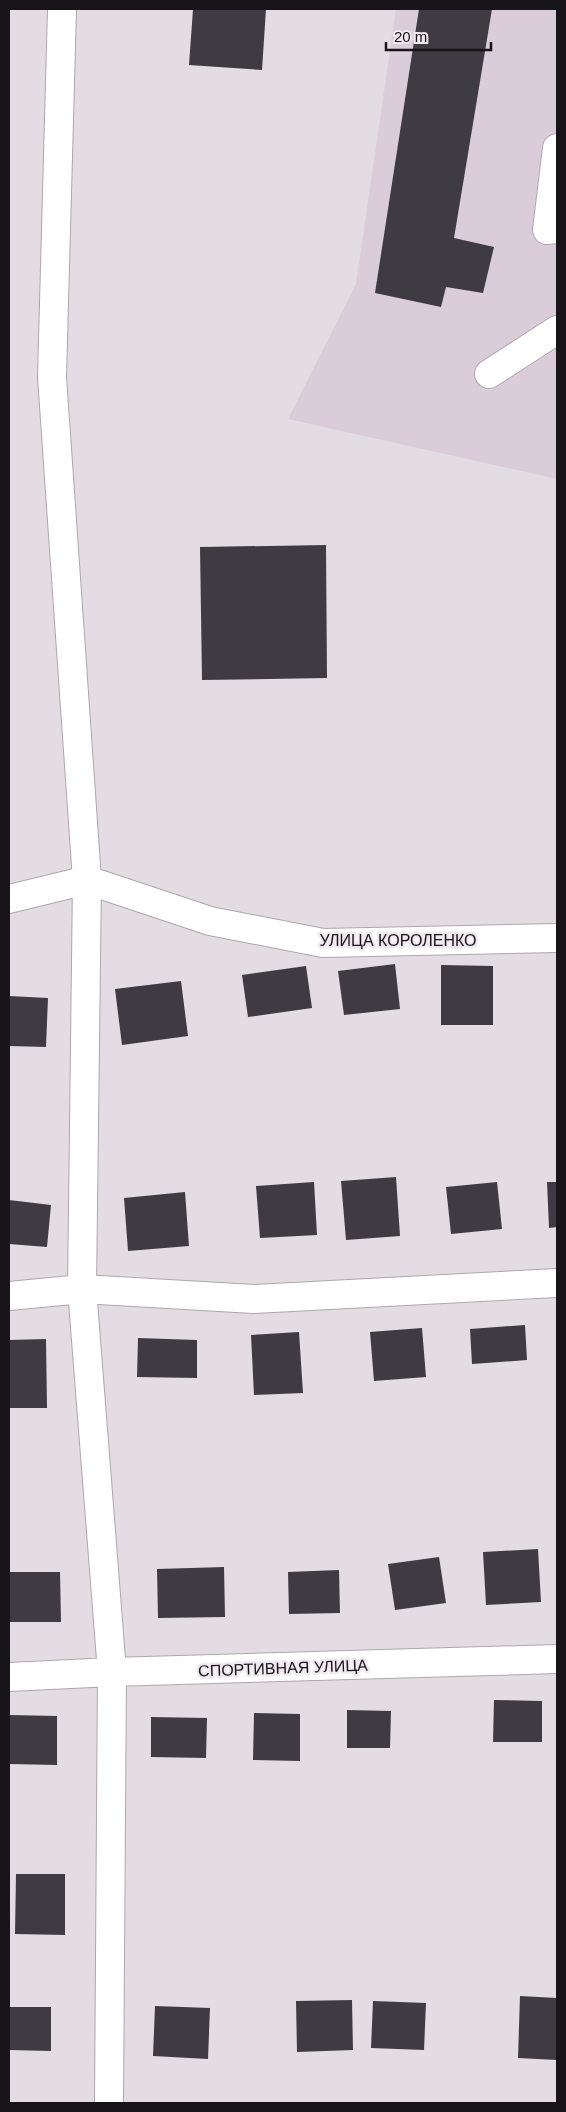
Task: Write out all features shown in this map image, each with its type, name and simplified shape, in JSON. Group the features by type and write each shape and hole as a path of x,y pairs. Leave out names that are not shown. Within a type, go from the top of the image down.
{"street":[{"path":"62,9 52,377 87,880 82,1289 112,1672 109,2103"},
{"path":"554,236 557,148"},
{"path":"489,374 557,330"},
{"path":"9,899 87,880"},
{"name":"УЛИЦА КОРОЛЕНКО","path":"87,880 210,921 323,943 557,938"},
{"path":"9,1296 82,1289 254,1299 557,1283"},
{"name":"СПОРТИВНАЯ УЛИЦА","path":"9,1678 112,1672 557,1659"}],"shaded area":[{"path":"396,9 557,9 557,479 288,419 356,284"}],"building":[{"path":"193,9 266,9 262,70 189,65"},
{"path":"419,9 492,9 454,238 494,247 483,293 446,287 441,307 375,293"},
{"path":"326,545 327,678 202,680 200,547"},
{"path":"395,964 400,1009 344,1015 338,971"},
{"path":"441,965 493,966 493,1025 441,1025"},
{"path":"306,966 312,1008 248,1017 242,975"},
{"path":"181,981 188,1036 122,1045 115,989"},
{"path":"9,996 48,998 46,1047 9,1046"},
{"path":"396,1177 400,1236 346,1240 341,1181"},
{"path":"314,1182 317,1235 260,1238 256,1186"},
{"path":"497,1182 502,1229 451,1234 446,1187"},
{"path":"547,1182 557,1182 557,1227 549,1228"},
{"path":"185,1192 189,1246 128,1251 124,1198"},
{"path":"9,1200 51,1205 47,1247 9,1244"},
{"path":"525,1325 527,1360 472,1364 470,1329"},
{"path":"422,1328 426,1377 374,1381 370,1332"},
{"path":"299,1332 303,1393 254,1395 251,1335"},
{"path":"138,1338 197,1340 197,1378 137,1377"},
{"path":"46,1339 47,1408 9,1408 9,1340"},
{"path":"538,1549 541,1602 486,1605 483,1552"},
{"path":"439,1557 446,1603 395,1610 388,1564"},
{"path":"224,1567 225,1617 158,1618 157,1569"},
{"path":"339,1570 340,1613 289,1614 288,1572"},
{"path":"9,1572 60,1572 61,1622 9,1622"},
{"path":"494,1700 542,1701 542,1742 493,1742"},
{"path":"347,1710 391,1711 390,1748 347,1748"},
{"path":"254,1713 300,1714 300,1761 253,1760"},
{"path":"9,1715 57,1716 57,1765 9,1764"},
{"path":"151,1717 207,1718 206,1758 151,1757"},
{"path":"16,1874 65,1874 65,1935 15,1934"},
{"path":"520,1996 557,1998 557,2060 518,2058"},
{"path":"352,2000 353,2050 297,2052 296,2001"},
{"path":"373,2001 426,2003 424,2050 371,2048"},
{"path":"155,2006 210,2008 208,2059 153,2056"},
{"path":"9,2007 51,2007 51,2051 9,2050"}]}
